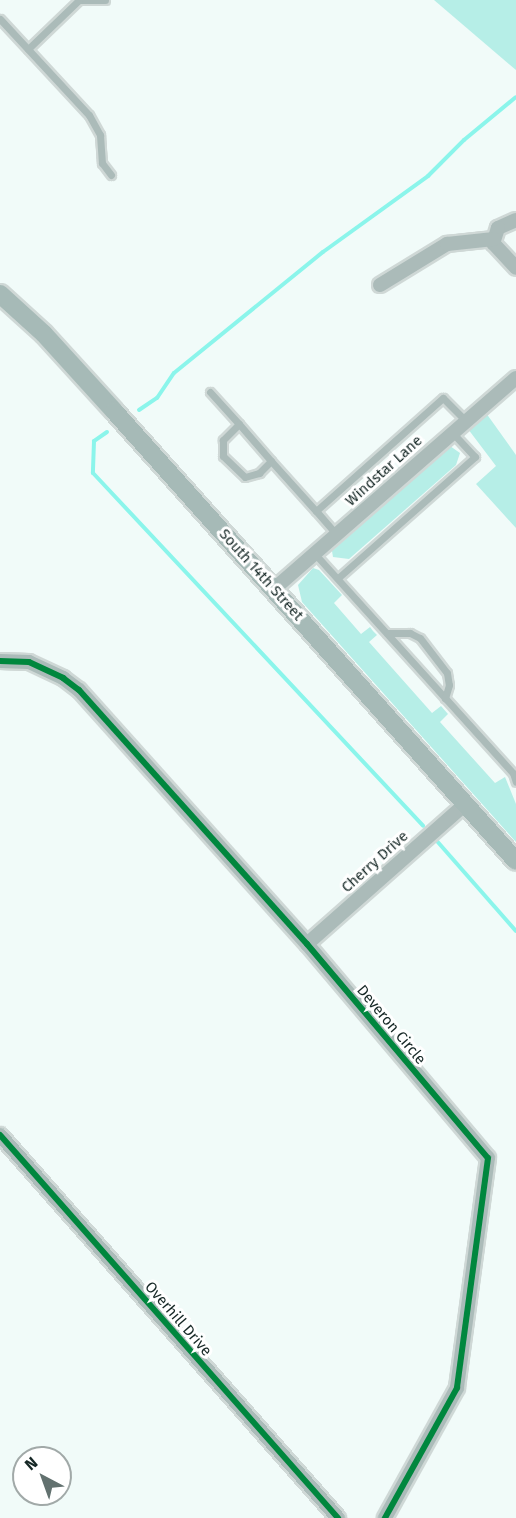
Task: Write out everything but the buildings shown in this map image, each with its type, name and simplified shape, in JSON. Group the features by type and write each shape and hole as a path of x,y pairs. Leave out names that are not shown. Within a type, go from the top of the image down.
{"main road":[{"name":"South 14th Street","path":"0,294 44,334 516,861"}],"street":[{"path":"516,220 504,222 494,239 498,251 516,268"},
{"path":"380,285 447,244 494,239"},
{"name":"Windstar Lane","path":"274,589 465,420 516,378"},
{"name":"Deveron Circle","path":"0,661 29,662 63,678 79,690 307,944 488,1158 457,1388 385,1518"},
{"name":"Cherry Drive","path":"307,944 465,804"},
{"name":"Overhill Drive","path":"0,1135 338,1518"}],"lane":[{"path":"28,49 80,0 105,0"},
{"path":"0,19 96,124 102,163 111,175"},
{"path":"210,392 337,535"},
{"path":"316,511 443,398 465,420"},
{"path":"239,424 223,440 223,456 245,477 259,473 271,461"},
{"path":"338,579 475,457 452,432"},
{"path":"315,554 514,774 516,782"},
{"path":"387,633 410,633 420,638 447,673 449,685 445,698"}],"shaded area":[{"path":"434,0 516,0 516,70"},
{"path":"486,413 516,455 516,528 476,484 496,466 468,429"},
{"path":"450,446 460,453 456,465 349,559 333,557 332,551"},
{"path":"313,568 319,570 342,595 334,603 361,634 370,627 377,635 369,642 432,713 441,706 448,714 440,722 495,783 505,777 516,804 516,842 302,602 298,585"}],"waterway":[{"path":"139,410 157,398 174,373 323,252 428,176 464,140 516,97"},
{"path":"107,432 94,441 93,473 423,826"},
{"path":"436,840 516,931"}],"cycle path":[{"path":"0,661 29,662 63,678 79,690 307,944 488,1158 457,1388 385,1518"},
{"path":"0,1135 338,1518"}]}
